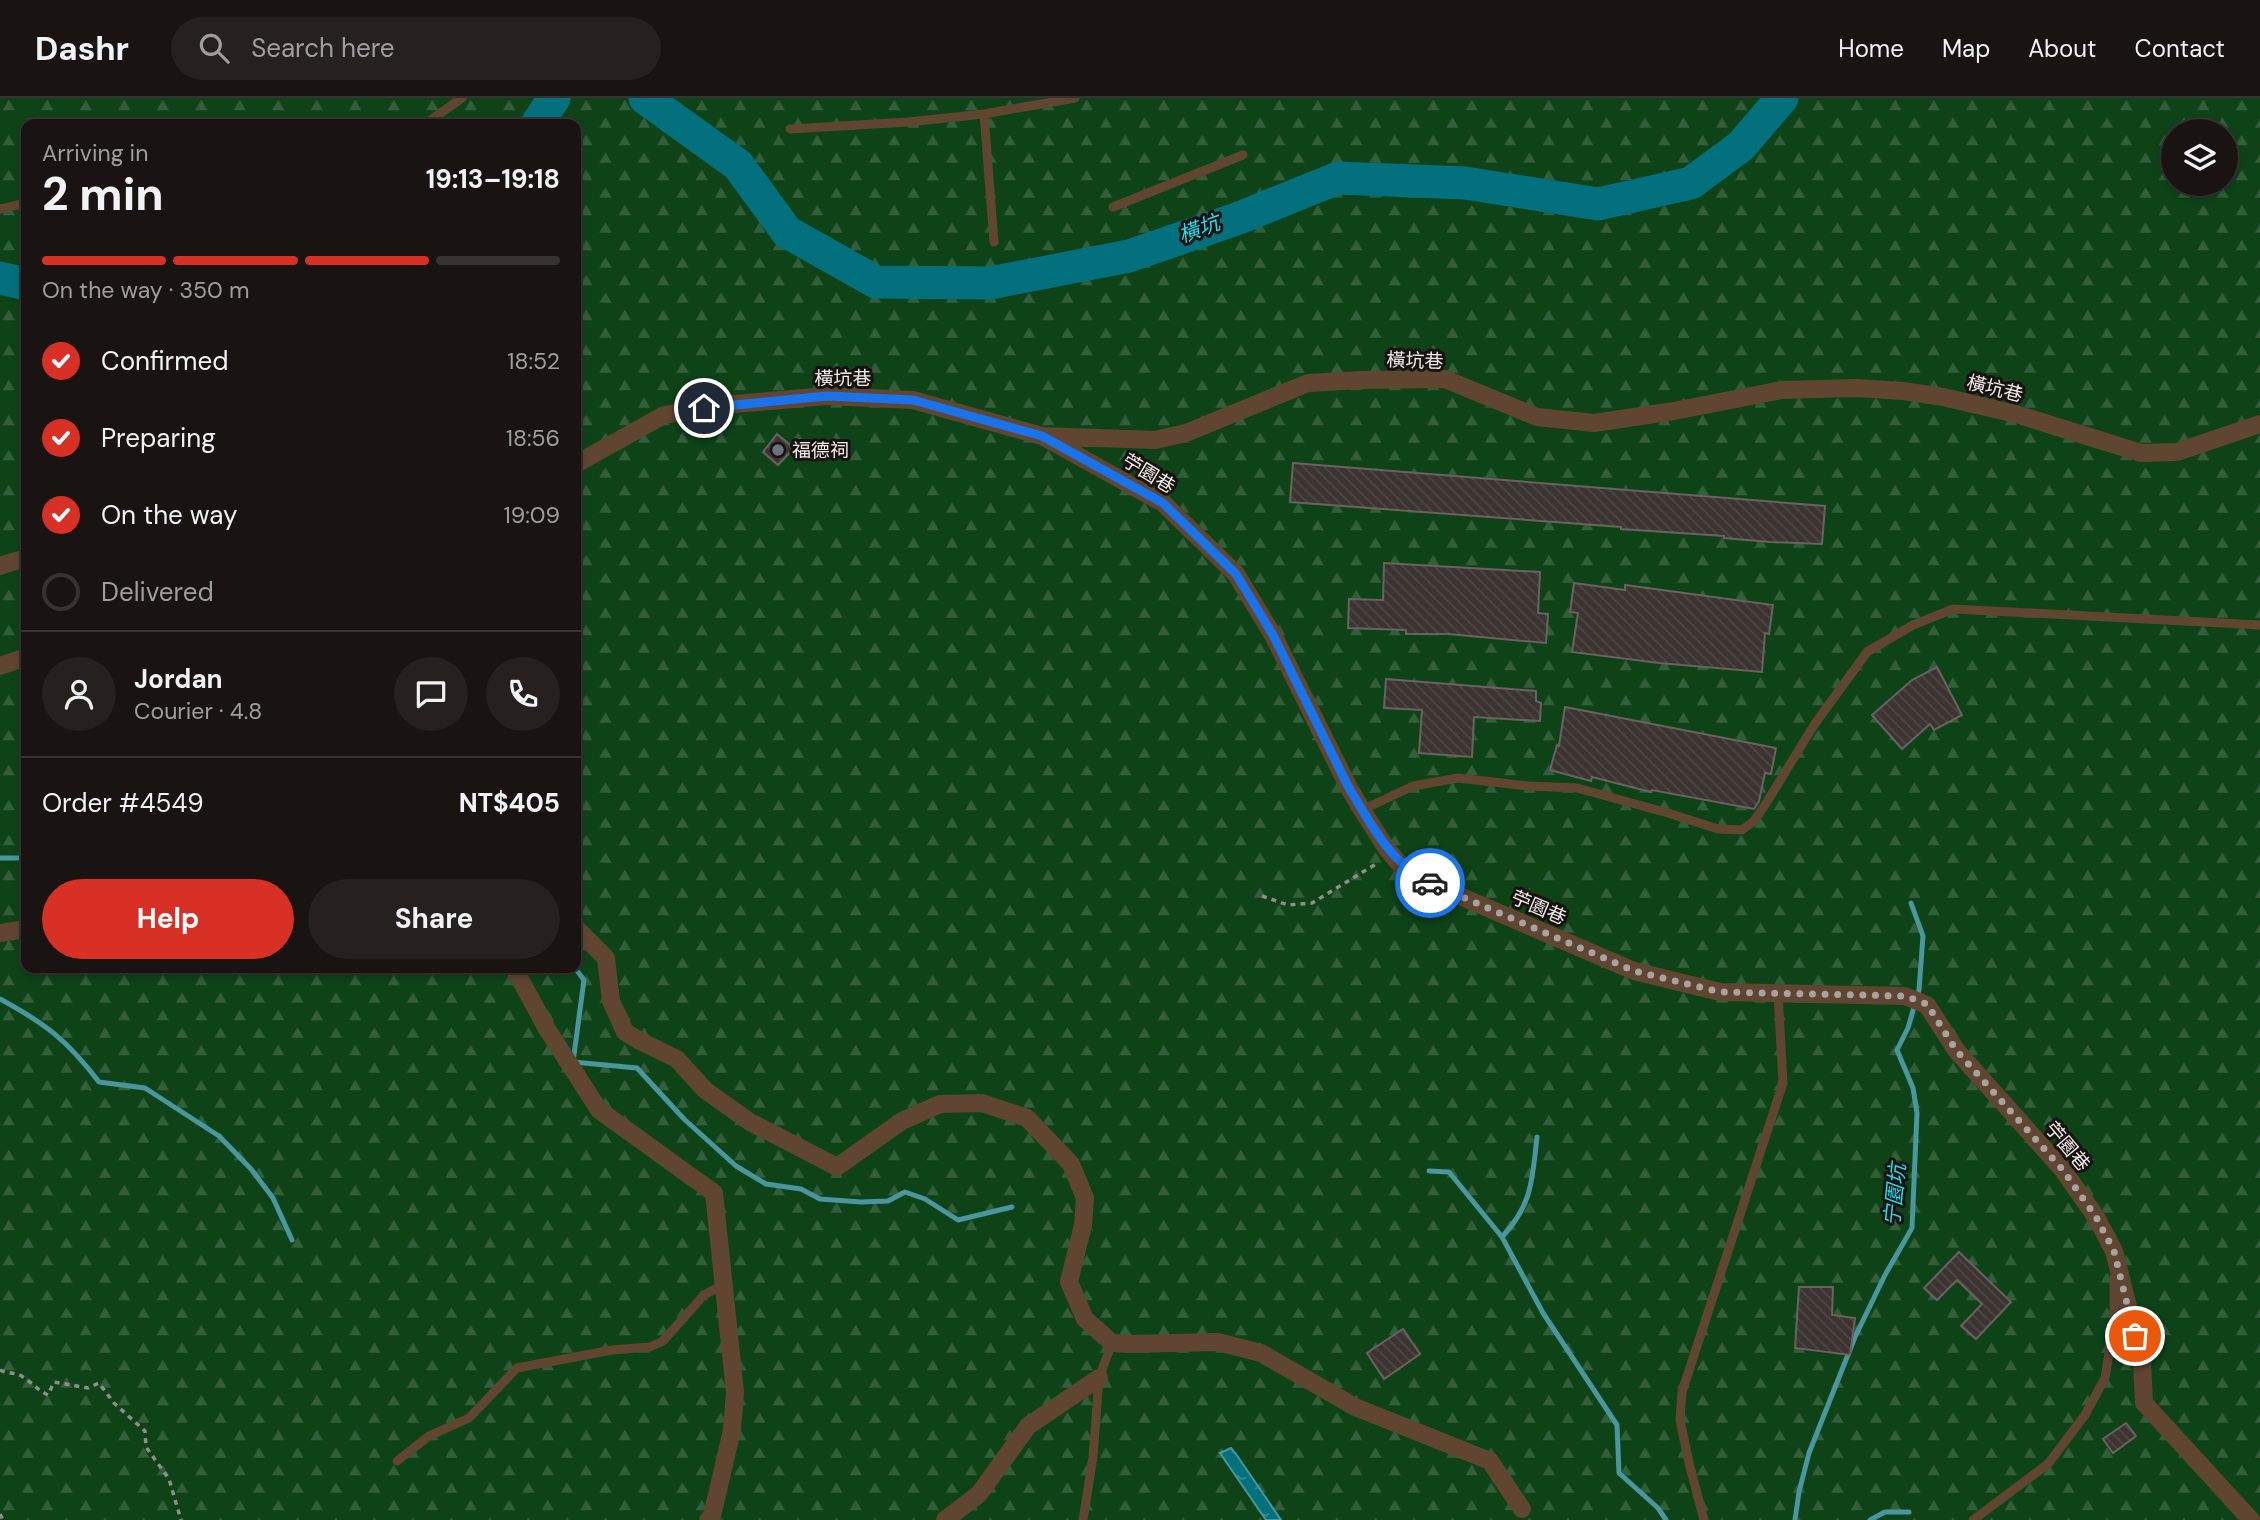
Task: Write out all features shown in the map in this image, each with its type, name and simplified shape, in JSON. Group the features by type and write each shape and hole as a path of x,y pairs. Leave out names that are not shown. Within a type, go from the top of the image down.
{"street":[{"name":"橫坑巷","path":"581,461 664,415 723,405 827,396 913,400 1042,436 1154,440 1186,433 1308,383 1445,379 1537,417 1594,423 1782,390 1856,388 1943,397 2016,414 2141,453 2178,452 2260,424"},
{"name":"苧園巷","path":"1042,436 1163,503 1236,574 1273,635 1348,786 1403,868 1427,882 1634,971 1720,992 1905,996 1927,1004 1956,1050 2063,1170 2096,1217 2114,1251 2142,1362 2144,1403 2251,1520"},
{"path":"0,566 21,560"},
{"path":"0,666 21,659"},
{"path":"0,933 21,930"},
{"path":"581,933 606,958 611,1001 625,1031 677,1059 705,1090 750,1122 838,1167 902,1121 940,1104 982,1103 1027,1118 1071,1164 1085,1198 1083,1225 1069,1282 1085,1319 1112,1343 1129,1345 1218,1342 1261,1353 1355,1408 1490,1461 1522,1509"},
{"path":"517,973 547,1029 599,1110 714,1193 735,1392 732,1430 712,1516 708,1520"},
{"path":"945,1520 979,1494 1028,1426 1099,1378"}],"lane":[{"path":"432,119 462,98"},
{"path":"790,129 908,122 984,114 1076,98"},
{"path":"984,114 994,242"},
{"path":"1112,207 1243,155"},
{"path":"0,209 21,203"},
{"path":"1362,810 1413,786 1458,779 1577,788 1718,829 1742,830 1754,821 1814,725 1867,653 1913,625 1953,609 2260,625"},
{"path":"1704,1520 1680,1420 1682,1392 1783,1083 1778,994"},
{"name":"苧園巷","path":"1973,1520 2048,1464 2085,1415 2105,1378 2114,1323 2114,1251"},
{"path":"397,1461 429,1436 469,1418 517,1368 612,1350 650,1347 663,1341 704,1295 724,1284"},
{"path":"1083,1520 1093,1457 1099,1378 1112,1343"}],"path":[{"path":"1262,896 1288,905 1312,903 1391,853"},
{"path":"0,1370 26,1378 37,1390 48,1395 54,1381 88,1388 99,1383 114,1403 145,1431 146,1447 169,1479 181,1520"},
{"path":"0,1514 3,1520"}],"green space":[{"path":"0,98 2260,98 2260,1520 0,1520"}],"water":[{"path":"1231,1448 1281,1520 1266,1520 1220,1453"}],"building":[{"name":"福德祠","path":"777,434 794,448 778,465 763,452"},
{"path":"1293,463 1825,506 1822,544 1290,502"},
{"path":"1384,563 1540,572 1538,613 1548,614 1546,643 1448,634 1406,634 1406,630 1348,628 1349,599 1383,600"},
{"path":"1574,583 1625,590 1625,585 1773,605 1769,634 1765,633 1762,672 1572,652 1578,613 1570,612"},
{"path":"1937,667 1962,715 1934,730 1930,724 1902,749 1872,715 1912,680"},
{"path":"1386,679 1536,691 1536,701 1541,703 1540,721 1474,717 1472,757 1419,753 1422,710 1384,708"},
{"path":"1565,707 1776,748 1771,774 1765,773 1759,801 1754,809 1652,790 1651,792 1592,777 1591,781 1550,770 1557,745 1559,746"},
{"path":"1959,1252 2011,1302 1976,1339 1961,1326 1982,1304 1957,1280 1937,1300 1924,1288"},
{"path":"1799,1287 1833,1287 1832,1315 1855,1318 1850,1355 1795,1348"},
{"path":"1403,1329 1420,1354 1384,1379 1367,1353"},
{"path":"2126,1423 2136,1436 2113,1453 2103,1439"}],"waterway":[{"name":"橫坑","path":"540,119 554,98"},
{"name":"橫坑","path":"645,98 738,165 787,232 876,282 990,283 1129,256 1239,218 1338,178 1465,183 1598,204 1691,183 1741,146 1782,98"},
{"name":"橫坑","path":"0,278 21,283"},
{"path":"0,858 21,858"},
{"name":"宁園坑","path":"1795,1520 1809,1453 1855,1337 1885,1275 1912,1228 1917,1113 1913,1088 1897,1050 1908,1028 1919,990 1923,936 1911,903"},
{"path":"579,973 584,980 573,1062 637,1068 684,1119 736,1166 766,1184 801,1189 820,1199 861,1202 888,1201 905,1192 925,1199 958,1220 1012,1207"},
{"path":"0,999 55,1034 99,1082 145,1088 219,1136 251,1169 273,1198 292,1240"},
{"path":"1502,1237 1525,1202 1532,1178 1537,1137"},
{"path":"1429,1171 1449,1172 1502,1237 1543,1313 1617,1425 1619,1473 1658,1508 1666,1520"},
{"path":"1870,1520 1885,1512 1909,1512"}],"way so far":[{"path":"1430,883 1634,971 1720,992 1905,996 1927,1004 1956,1050 2063,1170 2096,1217 2114,1251 2135,1336"}],"place":[{"name":"福德祠","path":"778,450"}],"route":[{"path":"704,408 827,396 913,400 1042,436 1163,503 1236,574 1273,635 1362,810 1403,868 1430,883"}]}
